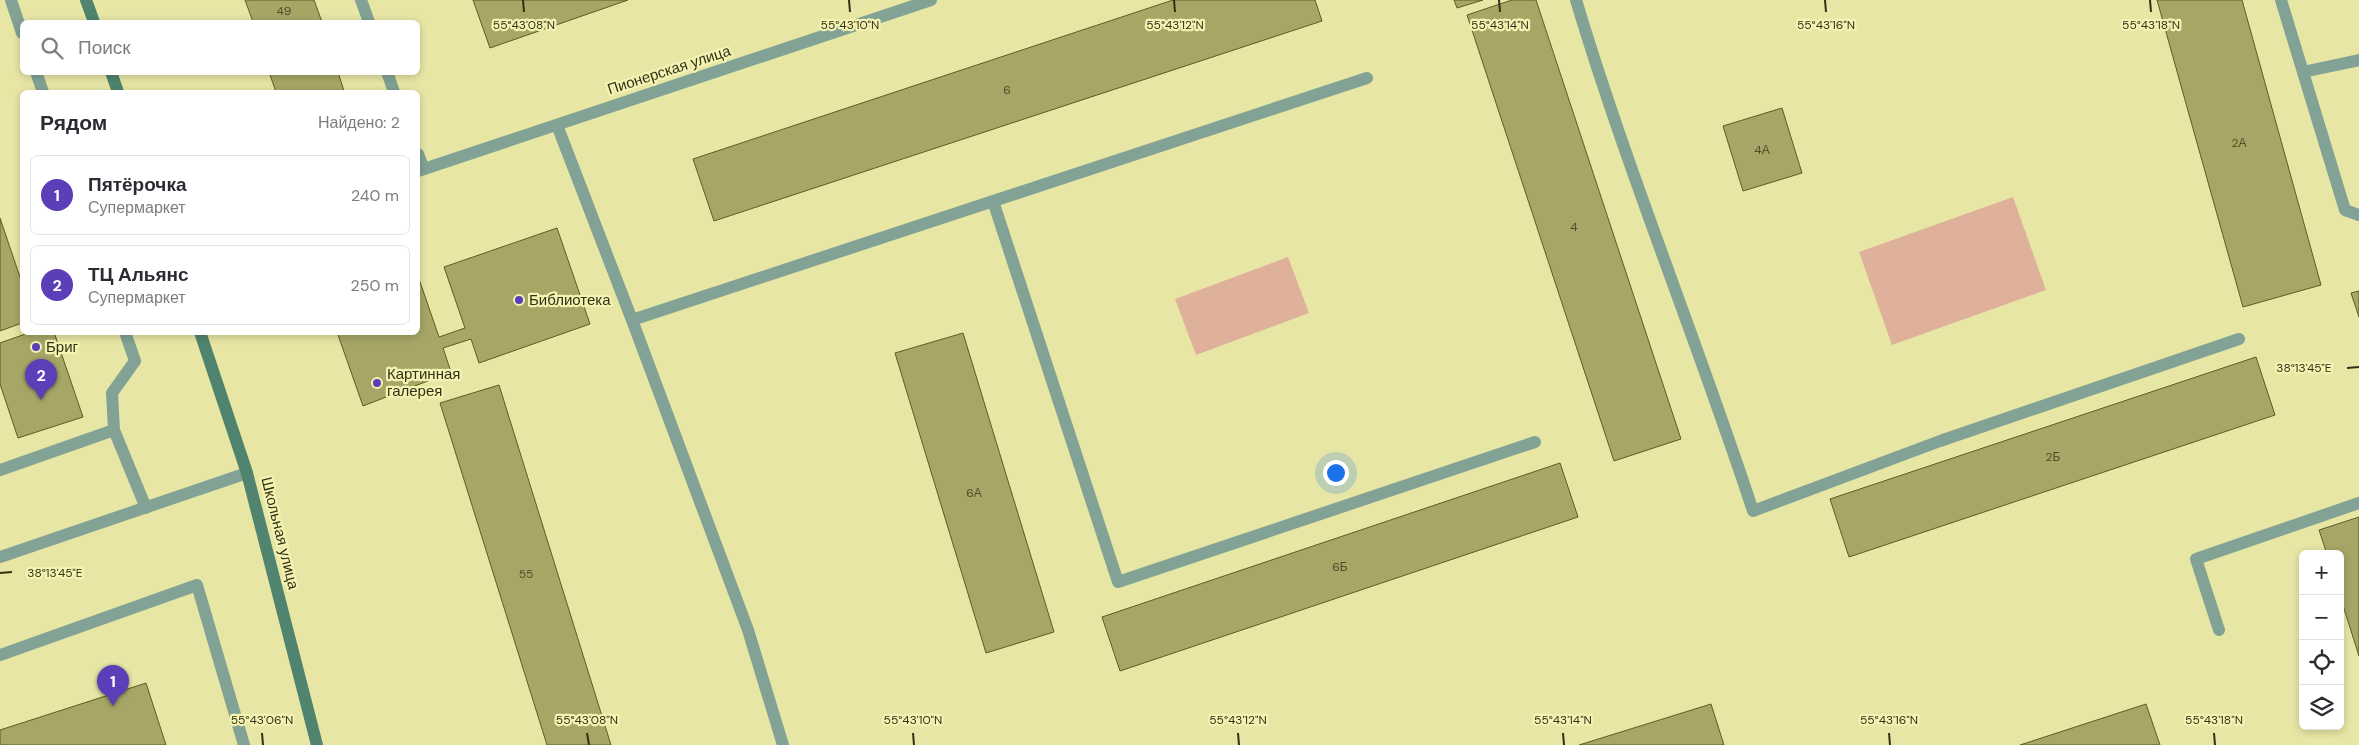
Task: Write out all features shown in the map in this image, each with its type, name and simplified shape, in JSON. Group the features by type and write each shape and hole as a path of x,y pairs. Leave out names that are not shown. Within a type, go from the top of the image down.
{"main road":[{"path":"86,0 93,20"},
{"path":"112,75 117,90"},
{"name":"Школьная улица","path":"201,335 247,472 318,745"}],"street":[{"path":"11,0 20,27"},
{"path":"360,0 368,20"},
{"name":"Пионерская улица","path":"421,170 931,0"},
{"path":"1576,0 1596,65 1647,213 1718,402 1753,511 1940,441 2239,339"},
{"path":"2281,0 2345,210 2359,215"},
{"path":"2303,72 2359,60"},
{"path":"37,75 42,90"},
{"path":"388,75 393,90"},
{"path":"632,320 1367,78"},
{"path":"557,125 748,630 783,745"},
{"path":"993,201 1118,582 1535,442"},
{"path":"126,335 135,361 112,393 114,430 146,508"},
{"path":"0,470 114,430"},
{"path":"0,557 247,472"},
{"path":"2219,630 2196,559 2359,503"},
{"path":"0,655 197,585 244,745"}],"shaded area":[{"path":"2013,197 2046,290 1892,345 1859,252"},
{"path":"1288,257 1309,313 1196,355 1175,299"}],"building":[{"path":"245,0 314,0 321,20 252,20"},
{"path":"473,0 628,0 490,48"},
{"path":"1173,0 1315,0 1322,21 714,221 693,159"},
{"path":"1454,0 1483,0 1457,8"},
{"path":"1512,0 1536,0 1681,439 1614,461 1467,15"},
{"path":"2157,0 2242,0 2321,285 2243,307"},
{"path":"270,75 339,75 344,90 275,90"},
{"path":"1782,108 1802,173 1743,191 1723,126"},
{"path":"0,218 20,277 20,324 0,331"},
{"name":"Библиотека","path":"557,228 590,324 479,363 471,339 443,348 451,372 363,406 338,335 420,335 420,282 439,337 465,328 444,267"},
{"path":"2359,291 2359,317 2351,293"},
{"path":"963,333 1054,632 986,653 895,353"},
{"path":"23,335 55,335 83,417 18,438 0,384 0,343"},
{"path":"2256,357 2275,415 1849,557 1830,499"},
{"path":"499,385 611,745 547,745 440,403"},
{"path":"1560,463 1578,517 1120,671 1102,617"},
{"path":"2359,517 2359,656 2344,609 2344,550 2326,550 2319,530"},
{"path":"146,683 166,745 0,745 0,730"},
{"path":"1711,704 1724,745 1579,745"},
{"path":"2146,704 2160,745 2020,745"}],"place":[{"name":"Библиотека","path":"519,300"},
{"name":"Бриг","path":"36,347"},
{"name":"Картинная галерея","path":"377,383"},
{"name":"ТЦ Альянс","path":"41,400"},
{"name":"Пятёрочка","path":"113,706"}]}
